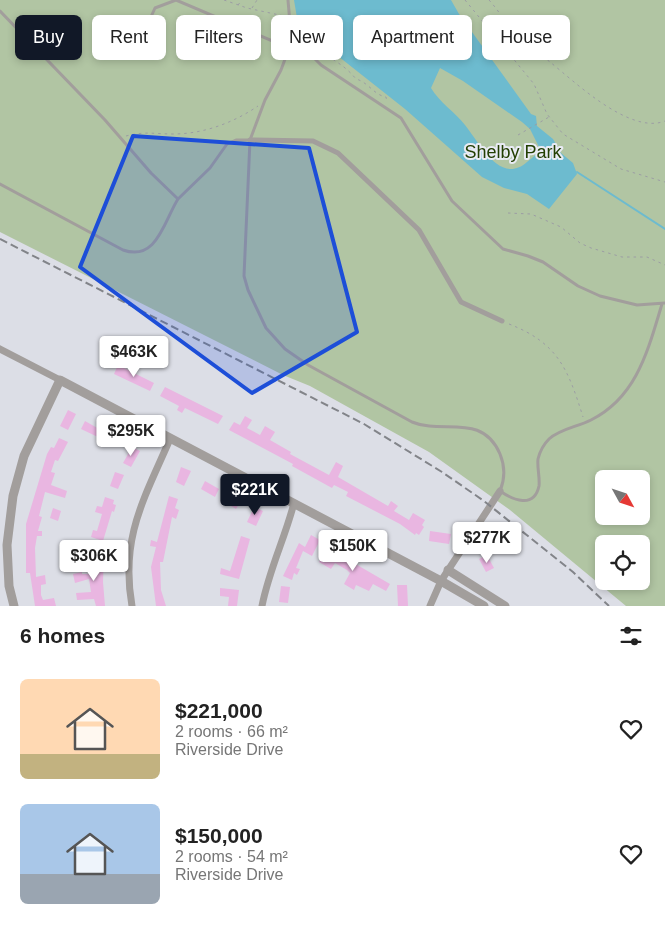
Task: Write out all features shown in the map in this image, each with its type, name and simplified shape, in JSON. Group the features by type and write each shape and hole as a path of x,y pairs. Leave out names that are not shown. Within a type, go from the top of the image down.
{"street":[{"path":"250,140 313,141 338,153 419,230 461,302 502,321"},
{"path":"0,349 441,581 484,606"},
{"path":"14,606 9,586 7,545 13,496 24,456 60,380"},
{"path":"132,606 127,577 132,529 170,439"},
{"path":"430,606 441,581 500,491"},
{"path":"262,606 266,582 279,543 287,531 294,503"},
{"path":"448,570 505,606"}],"lane":[{"path":"152,15 155,8 176,0 271,40"},
{"path":"288,0 290,15"},
{"path":"0,11 151,173 178,199"},
{"path":"285,60 264,100 250,140 244,276 252,303 266,328 296,358 412,422 429,427 466,427 486,436 497,448 503,464 504,475 500,491 517,501 532,498 538,486 538,461 545,444 555,435 584,423 612,406 635,380 649,348 663,304 637,305 600,296 578,286 543,262 502,249 452,201 401,118 315,60"},
{"path":"0,184 123,250 132,252 144,250 155,243 178,199 213,166 225,146 236,140 250,140"}],"path":[{"path":"224,0 252,9 280,15"},
{"path":"238,5 242,0"},
{"path":"252,9 257,0"},
{"path":"465,0 534,84 549,117 570,140 606,161 638,176 665,182"},
{"path":"489,0 522,41 587,94 642,122 656,123 665,121"},
{"path":"331,60 340,62 352,72 356,79 362,80 386,98"},
{"path":"120,138 142,131 174,134 205,130 235,119 264,100"},
{"path":"518,135 540,124 549,117"},
{"path":"508,214 531,214 561,228 580,243 591,248 622,257 647,257 665,265"},
{"path":"502,321 534,335 558,358 570,377 584,423"}],"highlighted area":[{"path":"133,136 309,148 357,332 252,393 80,267"}],"green space":[{"name":"Shelby Park","path":"0,0 665,0 665,606 626,606 607,590 650,590 650,535 595,535 595,580 510,510 429,452 310,386 283,375 0,232"}],"water":[{"path":"294,0 451,0 460,15 353,15 353,60 472,60 472,32 482,46 482,60 492,60 531,114 536,116 537,126 553,139 561,153 573,163 577,174 549,209 527,194 504,188 482,177 405,109 343,60 343,15 296,15","holes":["440,68 463,81 530,129 539,147 537,152 527,162 517,168 508,169 491,159 465,125 438,98 431,88"]}],"building":[{"path":"118,365 154,383 150,391 114,374"},
{"path":"165,387 223,416 218,424 185,408 182,413 177,410 179,406 160,396"},
{"path":"68,410 76,414 68,430 60,426"},
{"path":"245,416 252,420 247,428 260,435 265,426 275,432 270,440 291,452 290,454 329,475 336,462 343,466 338,477 388,506 391,501 398,506 394,511 409,520 413,513 425,520 422,525 424,527 419,535 416,533 415,535 400,524 346,496 348,492 334,485 332,488 292,466 293,464 229,430 234,422 240,425"},
{"path":"85,421 108,434 117,436 118,434 125,437 119,447 81,429"},
{"path":"59,438 68,442 58,461 55,460 51,472 55,473 51,485 67,491 65,498 45,492 39,516 42,517 38,531 42,531 42,536 37,536 35,548 36,577 45,575 46,584 41,585 41,595 43,600 54,598 56,606 35,606 30,573 26,573 26,524 47,454 51,447 54,448"},
{"path":"132,447 140,451 131,467 123,463"},
{"path":"181,467 191,471 184,486 176,482"},
{"path":"115,472 124,475 118,489 110,486"},
{"path":"205,481 219,489 215,497 201,489"},
{"path":"229,493 241,501 236,509 223,501"},
{"path":"169,496 178,499 175,508 179,510 176,519 172,517 163,562 160,562 161,590 166,606 156,606 151,567 156,547 150,546 151,540 157,542"},
{"path":"105,497 114,500 113,504 116,505 114,512 112,511 103,541 91,537 93,530 97,531 102,514 95,512 97,506 102,507"},
{"path":"254,507 263,511 256,526 247,522"},
{"path":"53,508 61,511 58,521 50,518"},
{"path":"430,531 451,534 449,544 429,541"},
{"path":"311,535 320,540 312,556 303,551 296,568 300,569 297,575 294,573 292,580 283,576 299,543 305,547"},
{"path":"241,536 250,539 239,579 220,574 221,568 230,571"},
{"path":"328,548 390,584 386,591 373,584 369,591 356,585 354,590 344,584 350,573 347,570 335,563 331,569 319,562"},
{"path":"95,551 104,551 103,582 105,606 96,606 94,599 77,600 76,593 91,592 89,579 75,583 73,574 82,572 82,574 94,574"},
{"path":"487,555 494,568 486,572 479,559"},
{"path":"397,585 407,585 408,606 398,606"},
{"path":"281,586 290,587 288,603 279,602"},
{"path":"220,588 239,590 237,606 228,606 229,597 220,596"}],"waterway":[{"path":"577,172 665,229"}],"railway":[{"path":"0,239 364,424 442,472 484,501 573,572 609,606"}]}
